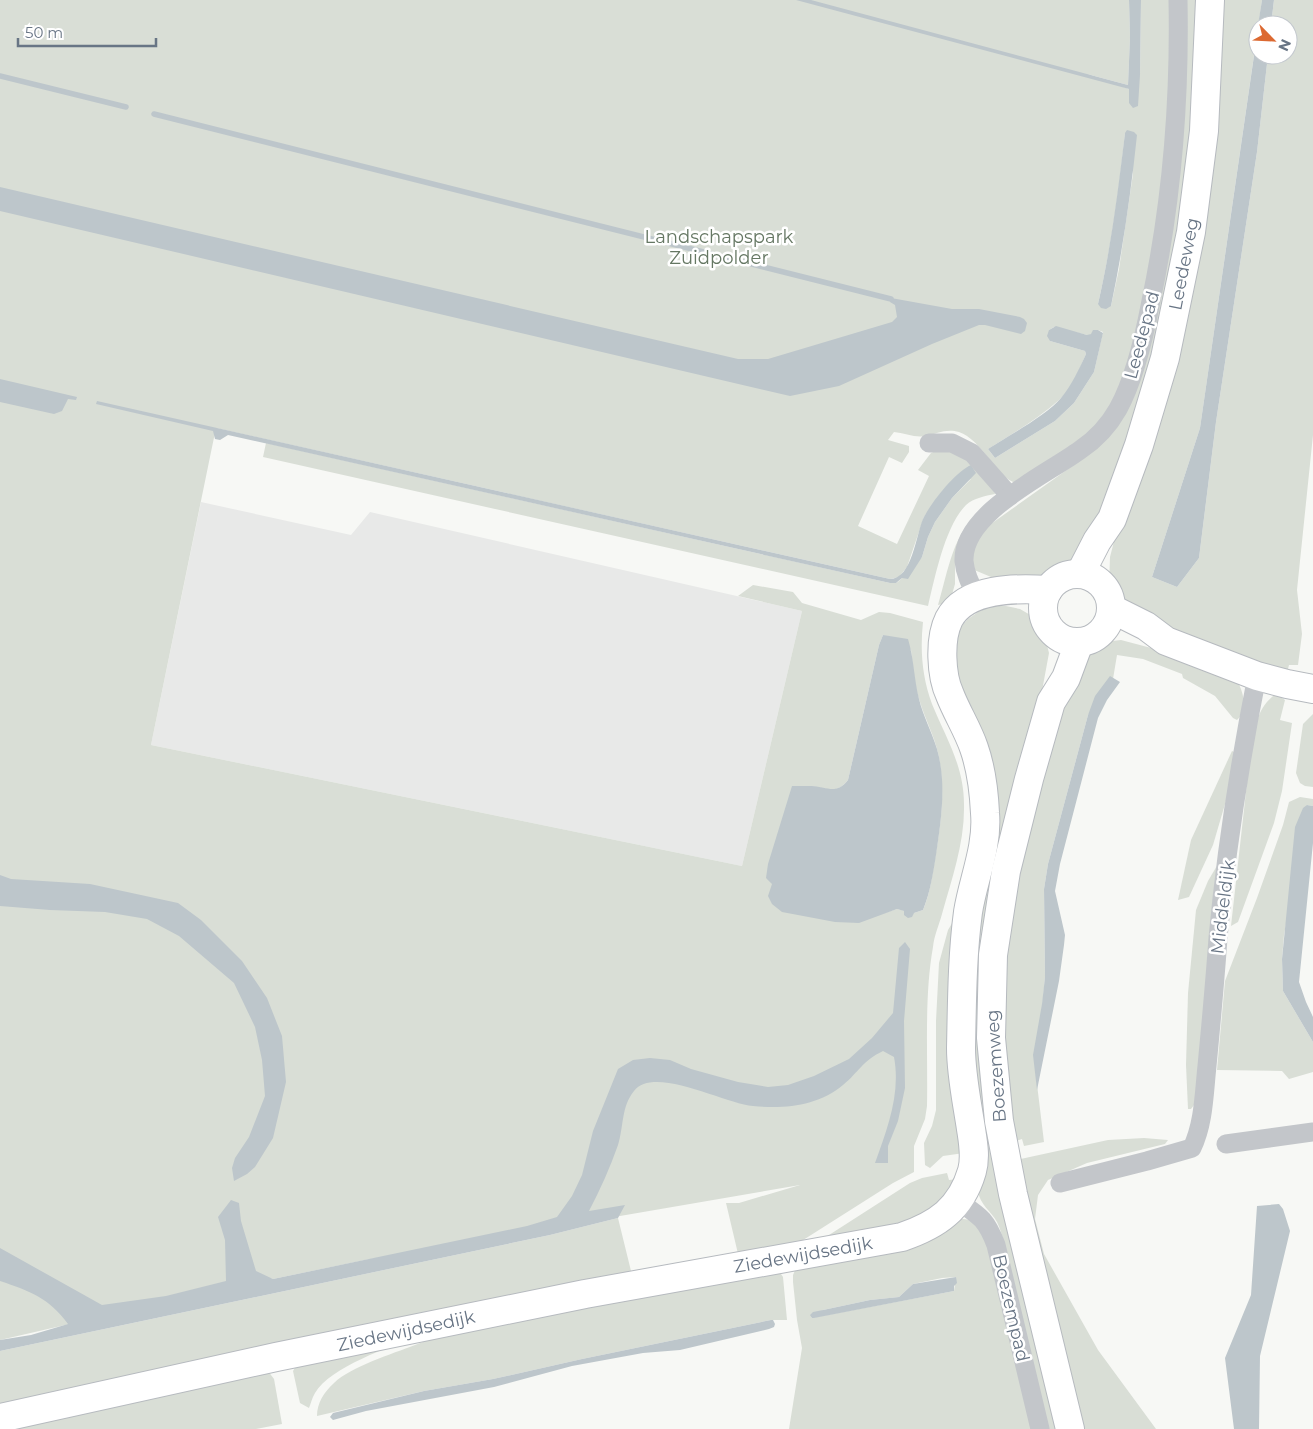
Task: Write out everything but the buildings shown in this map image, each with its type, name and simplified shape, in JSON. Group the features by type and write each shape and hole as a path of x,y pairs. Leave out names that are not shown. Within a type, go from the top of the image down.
{"street":[{"name":"Leedepad","path":"986,594 967,578 964,561 967,543 974,530 998,505 1010,496 1081,450 1104,429 1118,410 1127,392 1145,331 1162,248 1172,176 1180,59 1178,0"},
{"name":"Leedeweg","path":"1090,577 1097,541 1112,519 1139,445 1165,358 1191,232 1204,131 1210,0"},
{"path":"929,442 952,443 972,453 1010,496"},
{"path":"1068,575 1090,577 1106,589 1111,598 1108,620 1097,637 1068,640 1050,630 1045,621 1045,601 1056,581 1068,575"},
{"name":"Ziedewijdsedijk","path":"0,1418 576,1296 902,1237 924,1229 941,1219 958,1201 972,1170 974,1150 961,1062 962,1003 968,912 983,844 985,815 981,779 974,748 948,693 942,650 944,636 949,620 958,607 986,594 1016,588 1045,601"},
{"path":"1108,620 1146,626 1166,641 1257,676 1313,689"},
{"name":"Boezemweg","path":"1068,640 1051,675 1051,702 1006,871 993,955 991,1038 999,1121 1011,1185 1070,1429"},
{"name":"Middeldijk","path":"1060,1183 1192,1148 1196,1139 1203,1106 1219,936 1230,844 1245,736 1257,676"},
{"path":"1226,1144 1313,1132"},
{"name":"Boezempad","path":"958,1201 980,1215 989,1227 996,1245 1032,1402 1040,1429"}],"shaded area":[{"path":"796,0 811,0 1128,85 1129,0 1141,0 1138,106 1133,108 1129,103 1129,89"},
{"path":"1262,0 1274,0 1272,15 1260,15"},
{"path":"1253,65 1267,65 1257,152 1216,422 1199,558 1177,587 1152,577 1200,428"},
{"path":"1127,130 1137,135 1135,156 1115,285 1111,306 1106,309 1101,308 1098,304"},
{"path":"0,187 738,359 768,359 892,322 897,317 895,305 890,302 891,298 952,309 979,309 1020,317 1027,323 1025,331 1021,334 979,325 839,386 790,396 0,211"},
{"path":"1056,326 1087,335 1091,334 1093,330 1103,333 1094,372 1074,403 1055,421 995,458 988,449 1055,405 1069,388 1086,354 1085,351 1050,341 1047,336 1049,330"},
{"path":"0,379 77,397 76,400 68,399 62,411 54,414 0,402"},
{"path":"97,401 890,579 897,577 903,572 908,564 923,519 931,505 958,474 965,469 971,465 976,473 952,498 935,522 922,557 908,579 902,578 896,583 890,583 228,435 220,440 215,439 213,431 96,404"},
{"path":"201,502 351,535 370,512 802,611 742,866 151,745"},
{"path":"883,635 908,639 919,699 937,749 942,775 938,842 934,869 923,910 914,913 912,917 908,918 904,915 904,911 897,909 859,923 835,922 782,912 772,904 768,896 772,884 766,878 768,864 792,786 836,789 844,785 848,780 879,645"},
{"path":"1110,676 1120,682 1107,700 1098,718 1060,864 1055,891 1065,935 1059,981 1037,1090 1033,1055 1045,977 1044,889 1048,864 1088,715 1095,696"},
{"path":"1307,805 1313,806 1313,843 1299,982 1313,1017 1313,1042 1283,991 1282,959 1295,827 1303,808"},
{"path":"0,875 11,879 90,884 178,903 201,920 242,961 267,998 282,1036 286,1082 273,1138 255,1167 247,1174 234,1181 232,1168 235,1158 249,1137 265,1096 262,1060 255,1027 234,983 179,936 147,919 105,912 0,906"},
{"path":"905,942 910,949 904,1021 905,1088 898,1121 888,1146 888,1163 875,1163 892,1111 896,1084 894,1057 883,1051 870,1059 843,1085 823,1098 789,1106 753,1106 673,1084 657,1082 644,1084 634,1091 630,1097 625,1110 618,1145 605,1179 589,1211 625,1205 618,1218 550,1235 0,1351 0,1340 31,1335 68,1324 54,1308 38,1296 0,1281 0,1248 102,1305 166,1296 226,1281 225,1240 218,1217 231,1200 239,1203 241,1221 256,1271 273,1279 527,1226 557,1217 572,1196 582,1175 593,1131 618,1069 633,1060 650,1058 670,1060 691,1069 738,1082 768,1087 788,1085 814,1076 849,1059 872,1038 893,1013 899,948"},
{"path":"1279,1204 1283,1209 1290,1231 1260,1356 1259,1429 1234,1429 1225,1358 1251,1295 1257,1206"},
{"path":"956,1277 957,1283 954,1286 954,1291 814,1318 810,1315 813,1312 870,1300 899,1297 913,1284"},
{"path":"771,1320 775,1324 774,1327 769,1329 680,1350 643,1353 572,1366 494,1387 366,1411 333,1420 330,1417 333,1413 424,1391 493,1379"}],"green space":[{"name":"Landschapspark Zuidpolder","path":"0,0 1129,0 1128,85 1087,74 1129,89 1140,75 1141,0 1171,0 1167,150 1157,235 1134,343 1123,383 1110,409 1092,431 1016,483 1009,480 1003,474 975,442 959,432 946,431 914,436 894,432 888,440 909,446 909,452 902,463 889,457 858,526 897,544 929,476 918,470 931,453 938,450 948,450 966,456 993,486 995,494 972,501 959,514 952,526 942,553 928,606 263,457 266,443 890,583 899,581 922,557 935,522 952,498 971,479 940,494 924,517 907,567 899,577 890,579 216,428 151,745 742,866 802,611 738,596 753,585 793,592 802,603 861,620 879,612 923,622 922,653 926,684 932,704 958,765 963,790 964,818 954,873 934,939 930,966 927,1006 927,1106 925,1119 914,1146 914,1172 893,1183 800,1242 739,1258 726,1203 739,1203 800,1185 365,1260 273,1279 270,1278 0,1340","holes":["1125,133 1133,174 1119,269 1111,306 1098,304 1114,219","1054,327 1087,335 1098,330 1103,332 1094,372 1074,403 1055,421 995,458 988,449 1051,407 1064,396 1078,373 1086,354 1085,351 1050,341 1049,330","883,635 911,650 916,690 936,746 942,780 942,806 932,878 923,910 914,913 897,909 878,915 770,892 812,786 836,789 848,780 879,645"]},
{"path":"1186,0 1199,0 1193,132 1170,293 1111,494 1073,564 1059,569 1043,579 1012,581 991,577 972,569 974,536 1085,457 1136,390"},
{"path":"1217,0 1262,0 1260,15 1248,15 1248,65 1253,65 1200,428 1152,577 1177,587 1199,558 1216,422 1257,152 1267,65 1298,65 1298,15 1272,15 1274,0 1313,0 1313,435 1297,590 1302,634 1298,665 1289,665 1287,673 1221,652 1125,608 1109,586 1110,557 1120,518 1155,414"},
{"path":"983,509 955,560 955,584 951,598 946,603 938,605 958,540 973,518"},
{"path":"991,606 1006,606 1020,609 1032,616 1045,637 1049,653 1037,718 983,960 1060,1429 1048,1429 1002,1237 995,1218 983,1204 978,1191 972,971 992,838 956,680 953,651 959,629 968,619"},
{"path":"1121,640 1170,653 1236,679 1243,694 1244,706 1241,716 1237,720 1233,718 1215,696 1183,678 1182,674 1143,659 1117,655 1113,679 1110,677 1088,715 1048,864 1044,889 1045,977 1036,1076 1044,1142 1024,1146 1022,1139 1013,1142 1005,1088 1004,953 1014,884 1060,706 1089,649 1104,642"},
{"path":"1276,694 1285,700 1280,720 1292,723 1282,791 1274,823 1238,922 1231,926 1251,747 1261,711"},
{"path":"1313,714 1313,787 1300,783 1296,773 1303,724"},
{"path":"1232,751 1234,752 1230,787 1213,845 1189,897 1178,900 1191,840"},
{"path":"1300,797 1313,799 1313,806 1307,805 1284,935 1282,959 1283,991 1313,1042 1313,1072 1289,1079 1282,1071 1217,1070 1225,981 1257,898 1283,825 1289,802"},
{"path":"1218,864 1197,1101 1191,1109 1188,1109 1186,1065 1188,993 1196,910 1208,881"},
{"path":"954,920 964,1153 943,1156 930,1168 925,1165 924,1143 932,1126 936,1110 936,1021 939,963 948,930"},
{"path":"1144,1138 1168,1140 1165,1144 1087,1163 1048,1180 1038,1195 1035,1219 1044,1254 1098,1350 1156,1429 1081,1429 1016,1160 1108,1140"},
{"path":"947,1173 949,1180 958,1179 944,1200 919,1219 815,1244 910,1183 922,1178"},
{"path":"618,1218 632,1275 0,1405 0,1351 550,1235"},
{"path":"954,1220 972,1220 984,1229 1034,1429 789,1429 802,1348 793,1282 793,1275 797,1266","holes":["956,1277 954,1291 811,1318 823,1310 870,1300 899,1297 913,1284 942,1278"]},
{"path":"779,1271 783,1277 787,1320 771,1320 493,1379 424,1391 317,1416 320,1402 330,1386 351,1371 465,1324"},
{"path":"418,1336 347,1366 323,1384 315,1393 309,1408 300,1403 293,1371 296,1366"},
{"path":"268,1371 274,1379 282,1424 256,1429 0,1429"}],"waterway":[{"path":"0,76 126,107"},
{"path":"154,114 891,299"}]}
